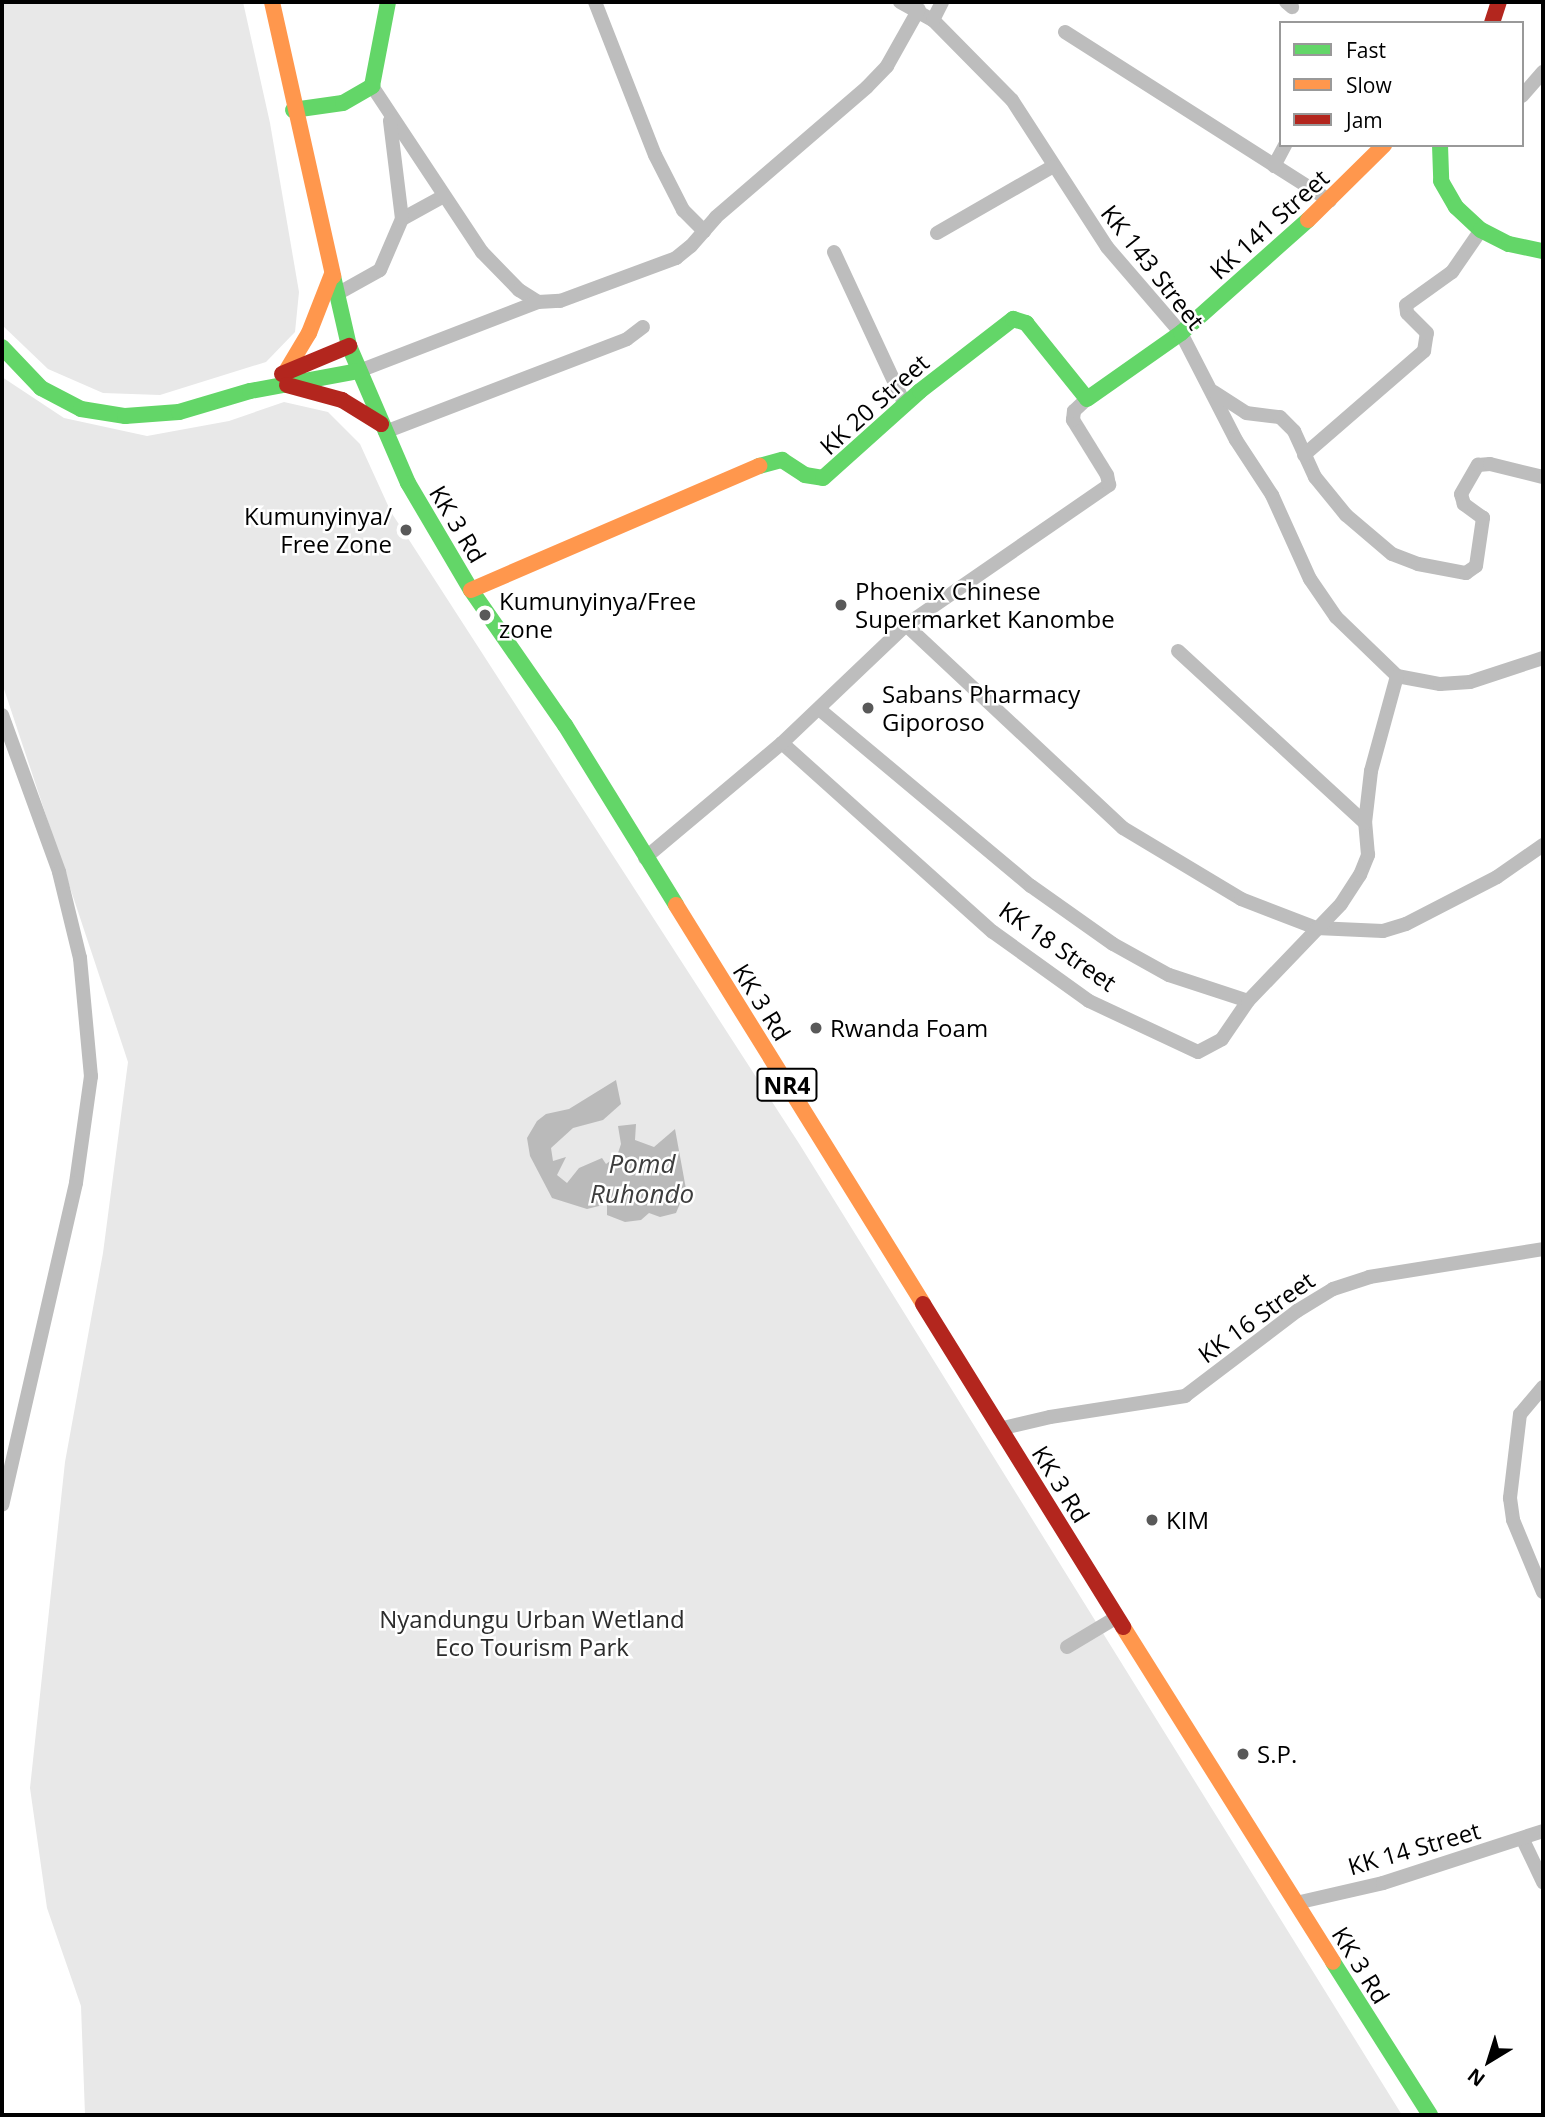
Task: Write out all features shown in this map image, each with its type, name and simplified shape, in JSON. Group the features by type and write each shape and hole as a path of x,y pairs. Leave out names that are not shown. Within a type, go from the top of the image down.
{"main road":[{"name":"KK 3 Rd","path":"272,2 293,110 349,346 414,495 471,590 565,725 999,1429 1430,2115"},
{"path":"293,110 343,103 372,86 388,2"},
{"name":"KK 141 Street","path":"1181,333 1330,201 1382,147"},
{"path":"1440,147 1441,181 1456,207 1481,230 1509,244 1543,251"},
{"path":"286,379 309,333 332,274"},
{"name":"KK 20 Street","path":"471,590 772,461 782,460 805,475 823,478 905,405 1013,319 1026,323 1087,399"},
{"path":"1087,399 1181,333"},
{"path":"2,347 41,388 81,409 125,416 179,412 250,391 286,379 349,346"},
{"path":"286,379 359,371"},
{"path":"286,379 342,400 383,428"}],"street":[{"path":"595,2 655,155 683,210 704,231"},
{"name":"KK 143 Street","path":"900,2 919,9 933,20 1000,85 1107,247 1181,333 1205,384 1272,495 1310,579 1336,617 1397,676"},
{"path":"933,20 942,2"},
{"path":"359,371 538,302 582,294 676,258 867,87 887,66 919,9"},
{"path":"1065,33 1330,201"},
{"path":"1524,94 1543,72"},
{"path":"372,86 442,197 482,252 519,290 538,302"},
{"path":"337,294 380,270 402,219 389,116"},
{"path":"1274,166 1284,147"},
{"path":"937,233 1052,167"},
{"path":"402,219 442,197"},
{"path":"1304,455 1424,351 1427,332 1407,313 1406,305 1452,272 1481,230"},
{"path":"834,252 905,405"},
{"path":"383,428 627,339 643,327"},
{"path":"1205,384 1246,413 1280,418 1294,431 1315,477 1369,537 1418,564 1466,573 1476,566 1483,524 1481,513 1461,500 1472,472 1483,462 1543,477"},
{"path":"645,858 782,743 905,625 1109,485 1107,475 1073,420 1074,411 1087,399"},
{"path":"905,625 1123,828 1241,899 1315,928 1383,931 1406,924 1497,877 1543,845"},
{"path":"1178,652 1365,823"},
{"path":"1397,676 1440,684 1470,682 1543,658"},
{"name":"KK 18 Street","path":"782,743 993,932 1089,1001 1198,1052 1222,1039 1248,1001 1315,928 1341,904 1360,875 1368,855 1365,823 1371,771 1397,676"},
{"path":"819,709 1031,886 1113,944 1169,975 1248,1001"},
{"path":"2,715 58,872 80,958 91,1076 76,1183 2,1505"},
{"name":"KK 16 Street","path":"999,1429 1185,1396 1297,1311 1333,1289 1369,1277 1543,1249"},
{"path":"1543,1387 1520,1414 1510,1498 1513,1520 1543,1592"},
{"path":"1067,1647 1117,1617"},
{"name":"KK 14 Street","path":"1296,1903 1383,1883 1543,1832"},
{"path":"1524,1840 1543,1882"}],"green space":[{"path":"2,2 243,2 270,123 299,292 295,332 266,362 160,395 103,393 48,369 2,325"},
{"name":"Nyandungu Urban Wetland Eco Tourism Park","path":"2,377 64,418 147,436 229,421 284,402 328,412 360,444 391,512 800,1145 1402,2115 85,2115 81,2006 47,1908 30,1788 65,1462 103,1253 128,1062 2,683"}],"water":[{"name":"Pomd Ruhondo","path":"616,1080 621,1104 603,1120 573,1128 551,1148 553,1161 566,1157 557,1175 567,1183 579,1168 602,1158 606,1164 617,1156 621,1144 618,1126 636,1124 635,1140 654,1147 675,1129 686,1189 676,1213 660,1217 649,1213 641,1220 625,1222 607,1215 607,1204 587,1209 552,1198 530,1156 527,1138 537,1121 546,1114 569,1109"}],"traffic: fast":[{"path":"293,110 343,103 372,86 388,2"},
{"path":"1440,147 1441,181 1456,207 1481,230 1509,244 1543,251"},
{"path":"759,466 782,460 805,475 823,478 920,391 1013,319 1026,323 1087,399 1181,333 1308,220"},
{"path":"333,276 349,346 408,483 471,590 565,725 676,905"},
{"path":"2,347 41,388 81,409 125,416 179,412 250,391 359,371"},
{"path":"1333,1962 1430,2115"}],"traffic: slow":[{"path":"272,2 333,276"},
{"path":"1308,220 1382,147"},
{"path":"285,373 309,333 332,274"},
{"path":"471,590 759,466"},
{"path":"676,905 923,1304"},
{"path":"1123,1627 1333,1962"}],"traffic: jam":[{"path":"1493,21 1499,2"},
{"path":"282,374 349,346"},
{"path":"287,385 342,400 381,424"},
{"path":"923,1304 1123,1627"}],"place":[{"name":"Kumunyinya/ Free Zone","path":"406,530"},
{"name":"Phoenix Chinese Supermarket Kanombe","path":"841,605"},
{"name":"Kumunyinya/Free zone","path":"485,615"},
{"name":"Sabans Pharmacy Giporoso","path":"868,708"},
{"name":"Rwanda Foam","path":"816,1028"},
{"name":"KIM","path":"1152,1520"},
{"name":"S.P.","path":"1243,1754"}]}
